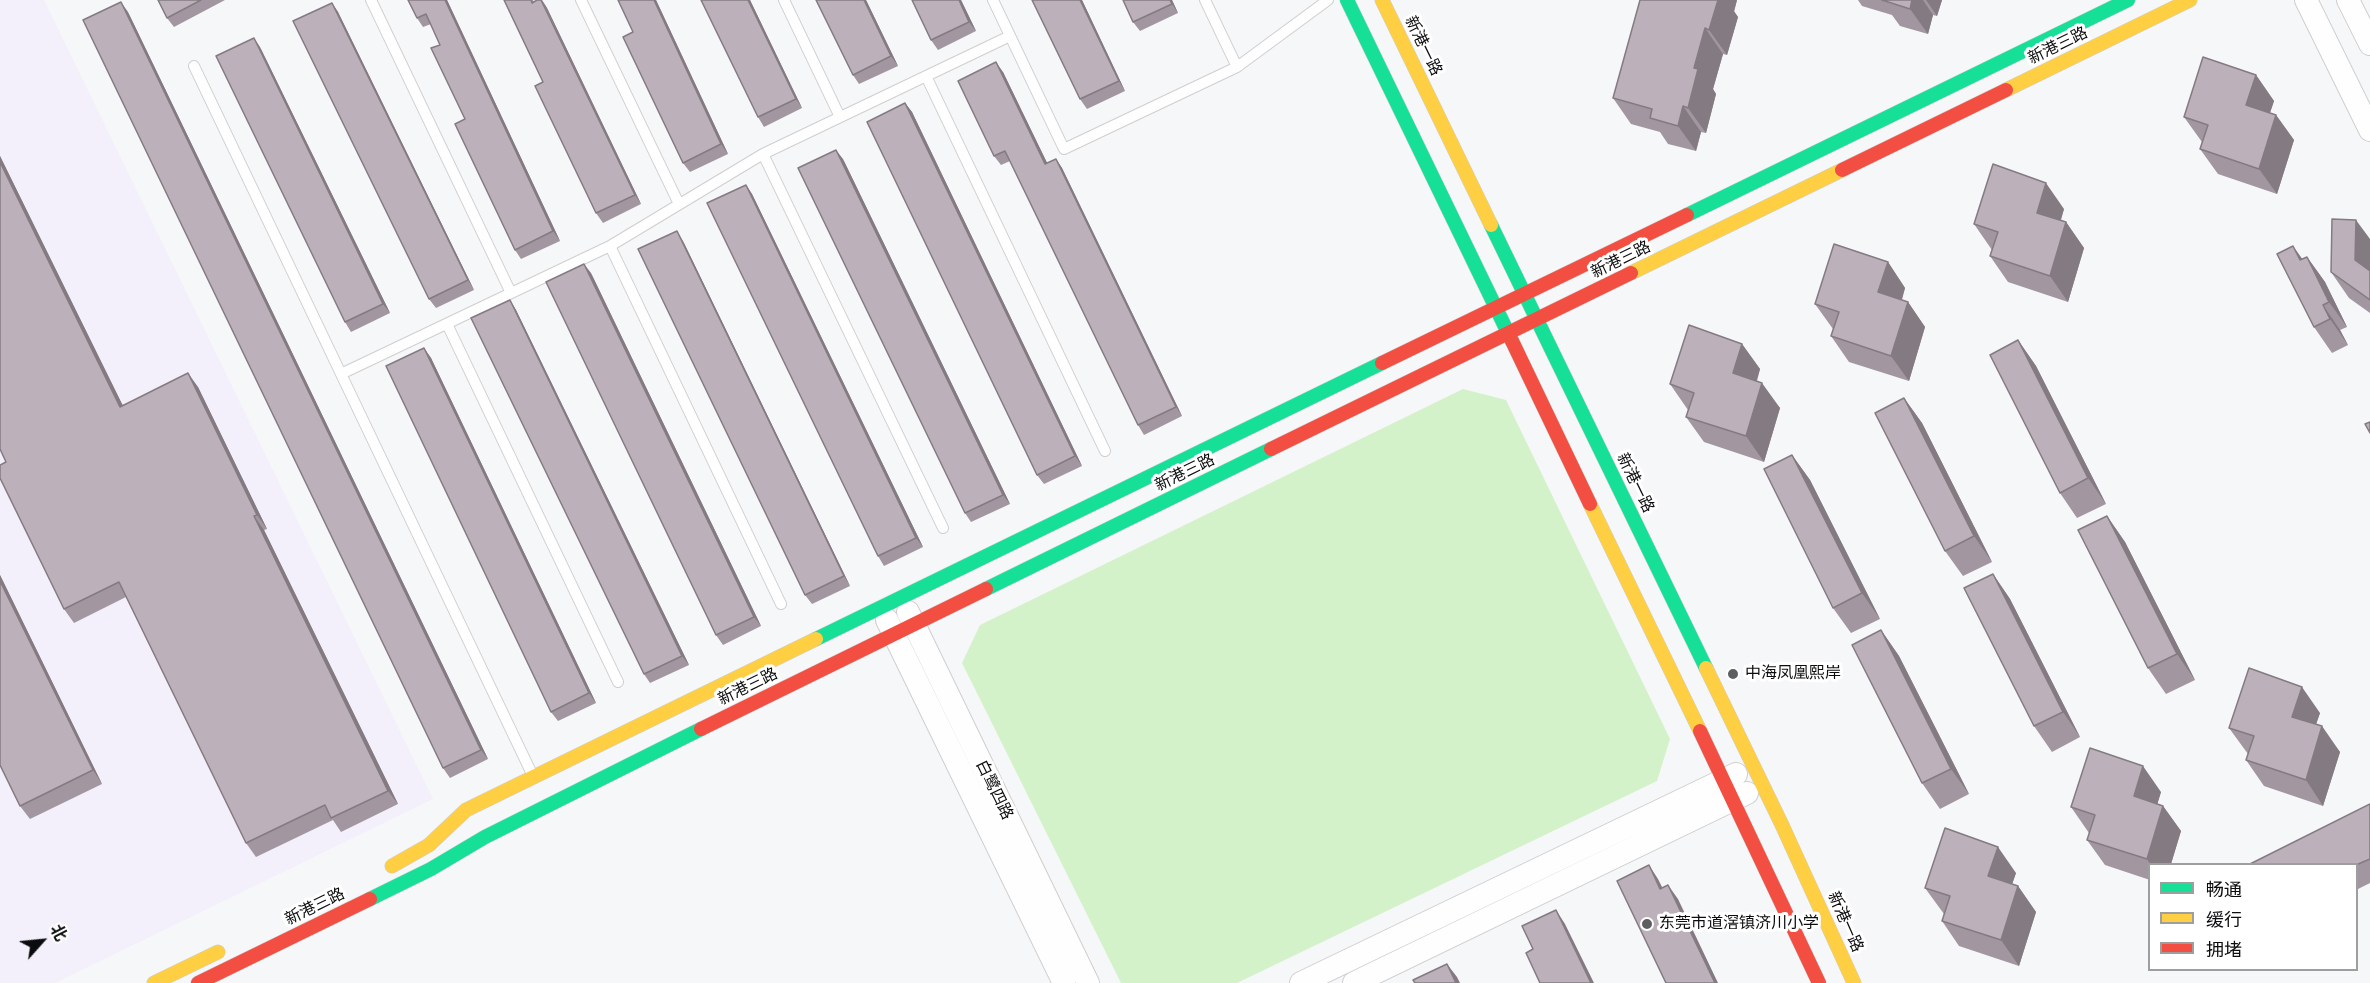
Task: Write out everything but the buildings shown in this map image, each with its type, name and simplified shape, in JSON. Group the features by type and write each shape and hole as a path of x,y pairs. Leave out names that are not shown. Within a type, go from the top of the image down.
{"street":[{"path":"1347,0 1724,780 1819,983"},
{"name":"新港一路","path":"1382,0 1763,785 1854,983"},
{"name":"新港三路","path":"380,872 428,846 453,818 534,777 2128,0"},
{"name":"新港三路","path":"198,983 431,869 485,837 903,629 2190,0"},
{"path":"2306,0 2370,130"},
{"path":"2348,0 2370,44"},
{"name":"白鹭四路","path":"891,603 1064,983"},
{"name":"白鹭四路","path":"903,629 1088,983"},
{"path":"1301,983 1753,765"},
{"path":"1354,983 1763,785"},
{"path":"154,983 229,946"}],"lane":[{"path":"372,0 512,293"},
{"path":"581,0 679,204"},
{"path":"784,0 840,117"},
{"path":"993,0 1064,149 1237,67 1328,0"},
{"path":"1205,0 1237,67"},
{"path":"341,374 610,246 763,154 1010,36"},
{"path":"194,66 534,777"},
{"path":"926,76 1105,451"},
{"path":"763,154 942,528"},
{"path":"610,246 781,604"},
{"path":"447,324 618,682"}],"shaded area":[{"path":"0,0 44,0 433,799 55,983 0,983"}],"green space":[{"path":"1463,389 1506,400 1670,739 1657,781 1237,983 1121,983 962,663 980,625"}],"traffic: fast":[{"path":"1347,0 1512,341"},
{"path":"1687,215 2128,0"},
{"path":"1491,225 1706,668"},
{"path":"816,639 1382,363"},
{"path":"986,589 1271,449"},
{"path":"370,899 431,869 485,837 701,729"}],"traffic: slow":[{"path":"1382,0 1491,225"},
{"path":"2006,90 2190,0"},
{"path":"1631,273 1842,170"},
{"path":"1590,504 1700,731"},
{"path":"392,866 429,845 466,810 816,639"},
{"path":"1706,668 1782,825 1854,983"},
{"path":"154,983 218,952"}],"traffic: jam":[{"path":"1842,170 2006,90"},
{"path":"1382,363 1687,215"},
{"path":"1271,449 1631,273"},
{"path":"1512,341 1590,504"},
{"path":"701,729 986,589"},
{"path":"1700,731 1819,983"},
{"path":"198,983 370,899"}],"place":[{"name":"中海凤凰熙岸","path":"1733,674"},
{"name":"东莞市道滘镇济川小学","path":"1647,924"}]}
